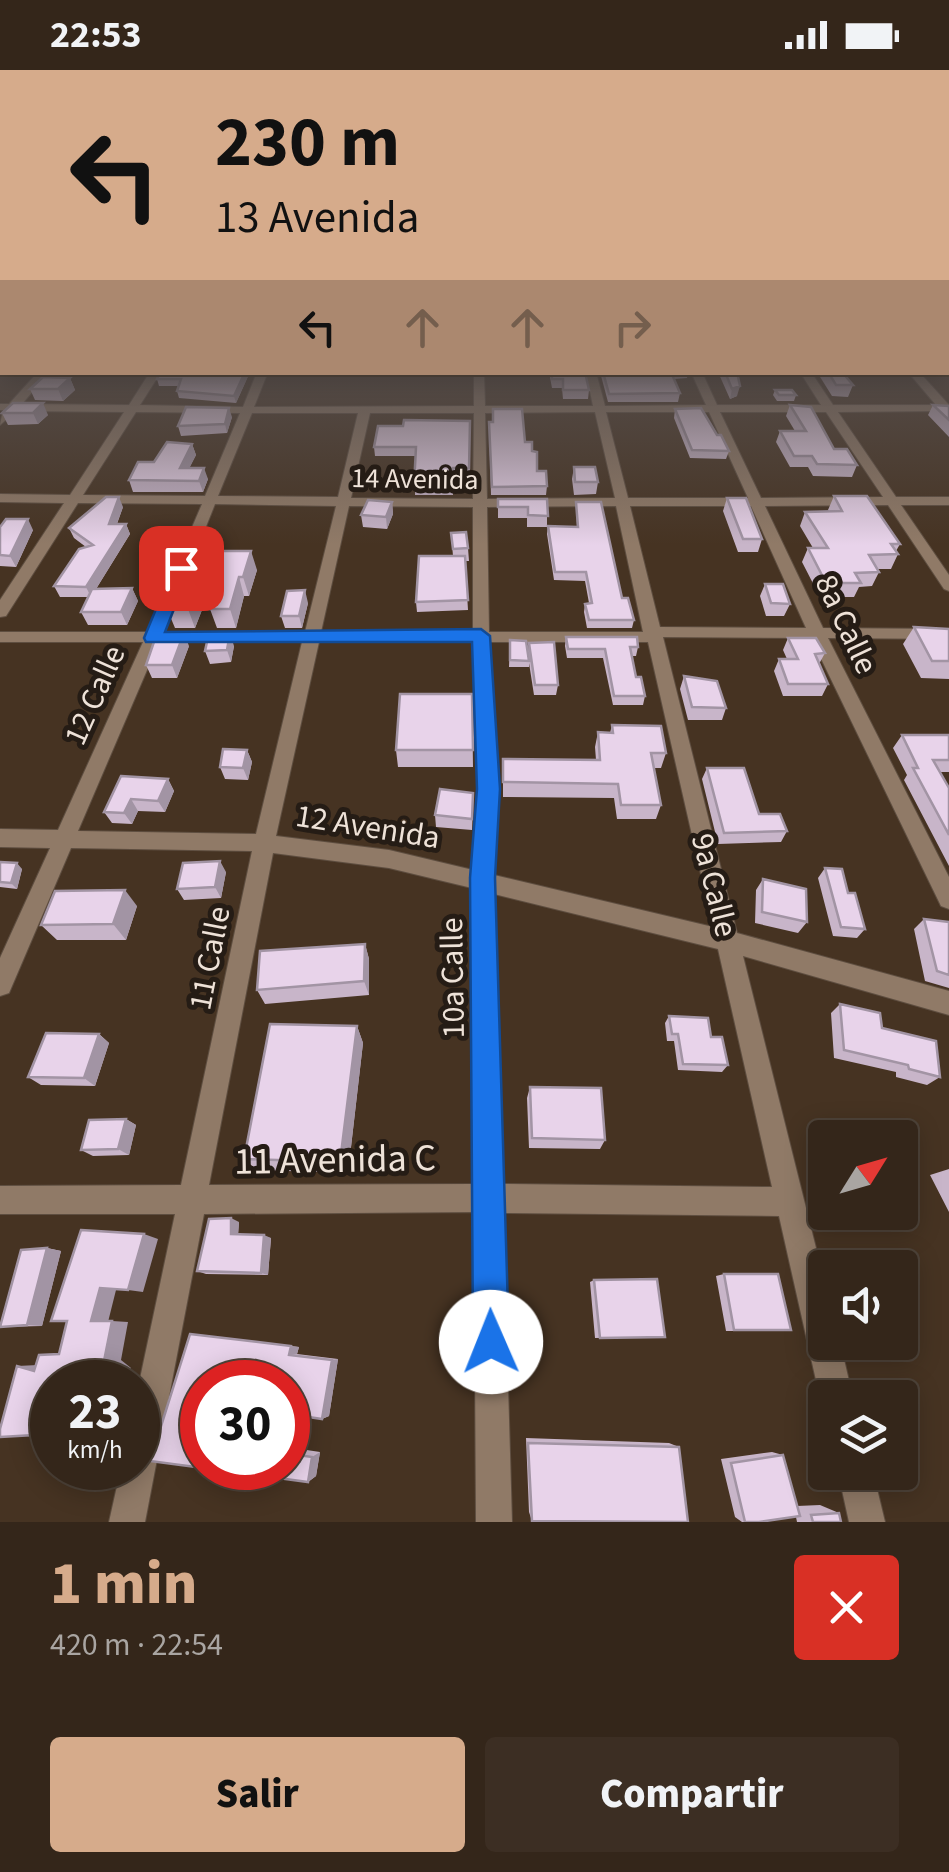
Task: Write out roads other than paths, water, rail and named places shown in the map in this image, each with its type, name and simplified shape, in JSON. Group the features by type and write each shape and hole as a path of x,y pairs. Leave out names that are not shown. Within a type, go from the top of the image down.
{"street":[{"path":"0,612 131,410"},
{"path":"232,410 260,410"},
{"name":"12 Calle","path":"0,985 153,638 246,410"},
{"name":"11 Calle","path":"127,1522 264,843 364,410"},
{"name":"10a Calle","path":"480,410 481,636 488,789 483,878 494,1522"},
{"name":"9a Calle","path":"601,410 620,503 834,1380"},
{"name":"8a Calle","path":"713,410 818,635 949,899"},
{"path":"829,410 949,586"},
{"name":"14 Avenida","path":"0,498 480,504 949,501"},
{"path":"0,637 949,634"},
{"name":"12 Avenida","path":"0,838 264,843 389,859 483,878 729,941 949,1003"},
{"name":"11 Avenida C","path":"0,1200 489,1198 791,1202"},
{"path":"860,1490 867,1522"}]}
